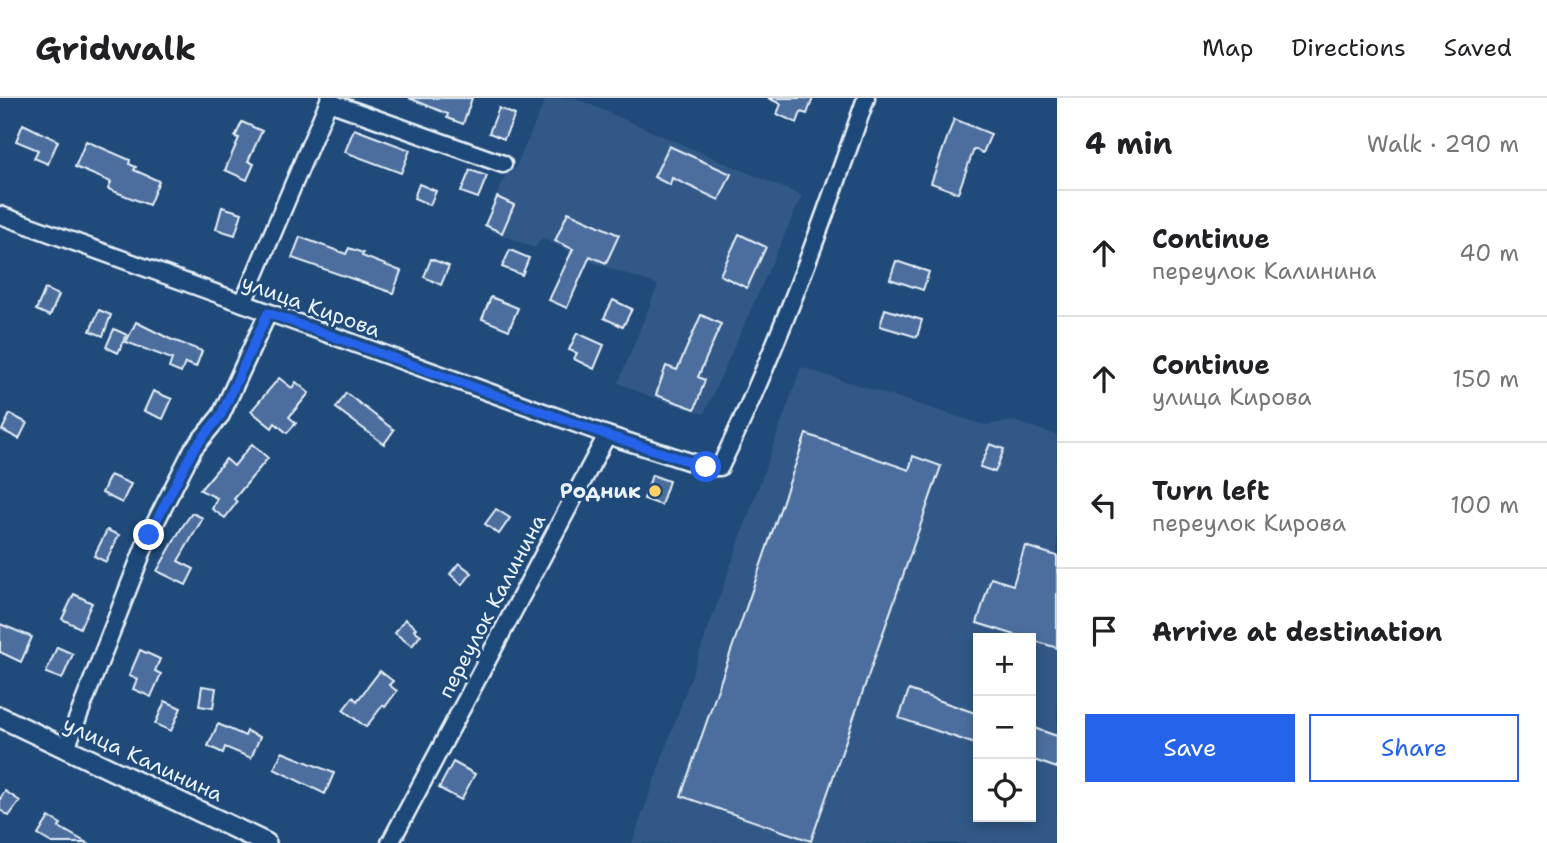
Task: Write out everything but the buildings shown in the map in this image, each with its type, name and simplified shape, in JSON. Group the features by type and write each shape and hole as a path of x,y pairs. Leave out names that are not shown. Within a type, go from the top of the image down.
{"street":[{"path":"607,435 706,467 720,467 753,397 832,194 866,98"},
{"path":"243,303 330,100 503,164"},
{"name":"улица Кирова","path":"0,215 607,435"},
{"path":"66,748 149,535 193,450 221,415 268,313"},
{"name":"переулок Калинина","path":"390,843 607,435"},
{"name":"улица Калинина","path":"0,717 266,843"}],"shaded area":[{"path":"546,98 575,98 802,196 704,414 618,383 658,285 589,261 542,238 535,248 484,228 509,167 515,169"},
{"path":"801,367 984,425 1014,421 1057,435 1057,843 632,843"}],"place":[{"name":"Родник","path":"655,491"}],"route":[{"path":"149,535 193,450 221,415 268,313 607,435 706,467"}]}
